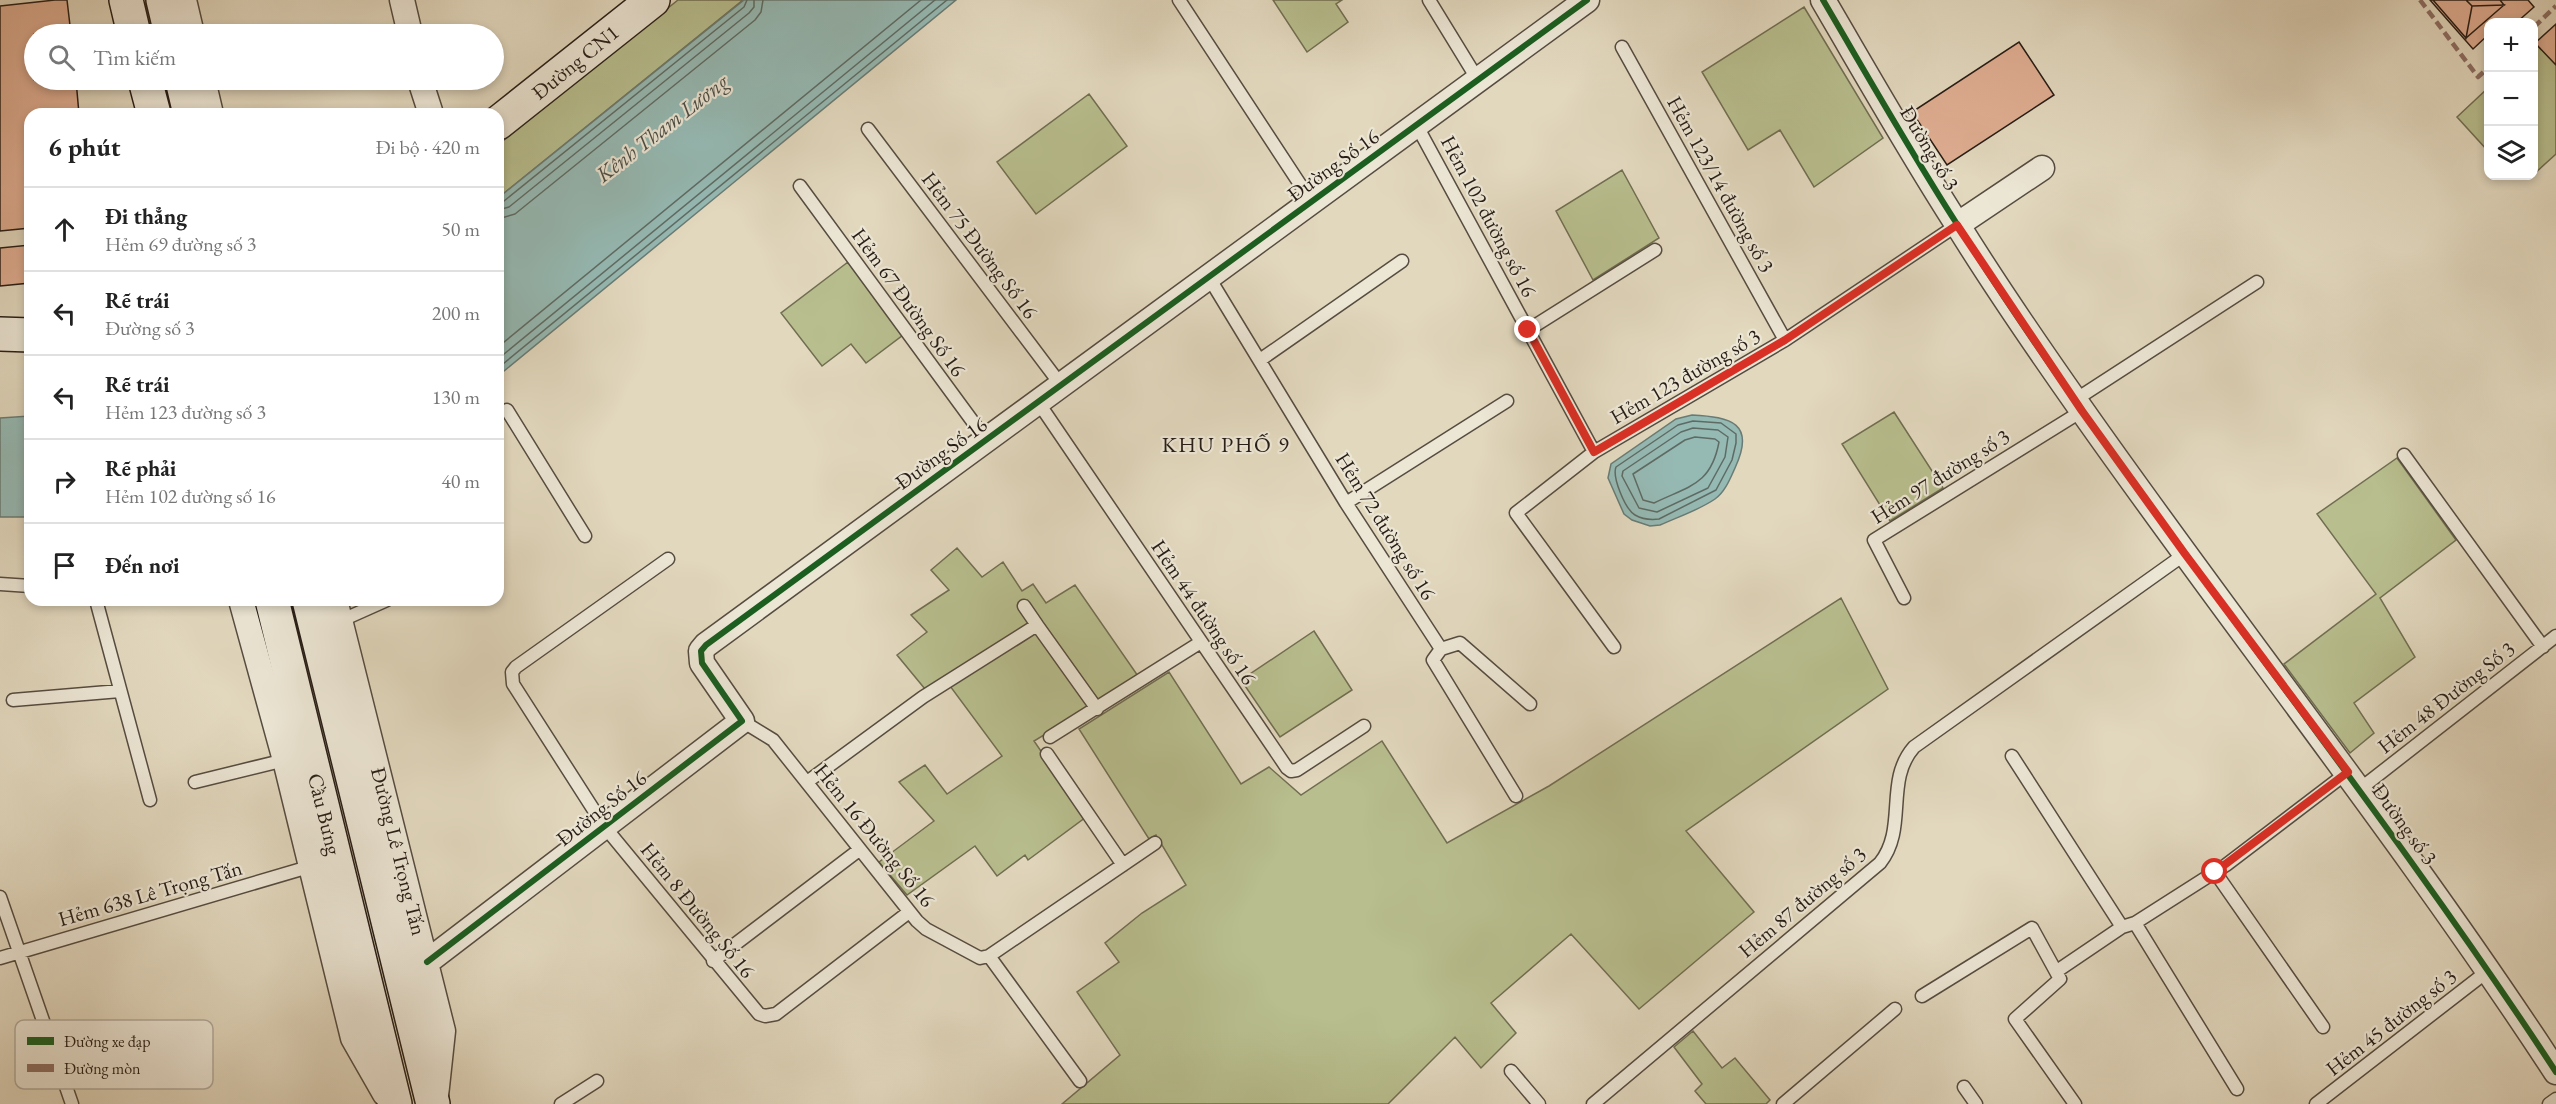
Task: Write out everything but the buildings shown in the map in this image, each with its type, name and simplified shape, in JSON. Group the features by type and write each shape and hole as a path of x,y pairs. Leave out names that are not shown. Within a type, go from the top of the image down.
{"main road":[{"path":"126,0 132,24"},
{"path":"163,0 169,24"},
{"name":"Đường CN1","path":"504,118 653,0"},
{"path":"148,90 152,108"},
{"path":"184,90 189,108"},
{"path":"0,334 24,335"},
{"name":"Cầu Bưng","path":"274,606 395,1104"},
{"name":"Cầu Bưng","path":"310,606 434,1104"}],"street":[{"path":"184,0 190,24"},
{"path":"402,0 408,24"},
{"name":"Đường Số 16","path":"427,962 742,721 702,663 700,657 705,645 1587,0"},
{"name":"Đường số 3","path":"1823,0 1957,225 2079,406 2185,554 2354,780 2489,970 2555,1069"},
{"path":"205,90 210,108"},
{"path":"423,90 429,108"},
{"path":"1957,225 2042,168"},
{"path":"243,606 285,760 353,1038 390,1104"},
{"name":"Đường Lê Trọng Tấn","path":"338,611 443,1031 434,1104"}],"lane":[{"path":"1179,0 1311,201"},
{"path":"1429,0 1478,80"},
{"name":"Hẻm 123/14 đường số 3","path":"1622,47 1785,340"},
{"name":"Hẻm 102 đường số 16","path":"1417,126 1594,452"},
{"name":"Hẻm 75 Đường Số 16","path":"868,129 1061,385"},
{"name":"Hẻm 67 Đường Số 16","path":"800,186 987,441"},
{"name":"Hẻm 123 đường số 3","path":"1614,647 1515,513 1594,452 1785,340 1957,225"},
{"path":"1528,330 1655,250"},
{"path":"1260,360 1402,261"},
{"name":"Hẻm 72 đường số 16","path":"1208,276 1347,503 1441,649"},
{"path":"2079,406 2257,282"},
{"path":"1347,503 1507,401"},
{"name":"Hẻm 44 đường số 16","path":"1038,402 1291,771 1297,771 1364,726"},
{"name":"Hẻm 97 đường số 3","path":"1904,598 1874,540 2079,406"},
{"path":"507,410 585,536"},
{"path":"2404,455 2543,646"},
{"name":"Hẻm 87 đường số 3","path":"1593,1104 1880,862 1893,838 1897,780 1904,762 1914,747 2185,554"},
{"name":"Hẻm 8 Đường Số 16","path":"668,559 516,667 513,672 513,684 604,826 713,961 759,1014 765,1016 776,1014 909,912"},
{"path":"0,584 24,586"},
{"path":"98,606 150,800"},
{"path":"338,611 360,606"},
{"path":"1024,606 1097,709"},
{"path":"807,782 923,697 1037,625"},
{"name":"Hẻm 48 Đường Số 3","path":"2057,971 2215,872 2354,780 2556,636"},
{"path":"1050,737 1201,642"},
{"path":"1516,796 1433,660 1441,649 1460,643 1530,704"},
{"path":"13,700 120,691"},
{"name":"Hẻm 16 Đường Số 16","path":"742,721 770,738 909,912 927,928 978,957 989,956"},
{"path":"1047,754 1123,865"},
{"path":"2012,756 2237,1089"},
{"path":"195,782 285,760"},
{"path":"1080,1081 989,956 1155,843"},
{"path":"713,961 859,850"},
{"name":"Hẻm 638 Lê Trọng Tấn","path":"0,958 312,866"},
{"path":"2215,872 2323,1027"},
{"path":"0,897 43,1020"},
{"path":"1922,996 2032,928 2060,979 2015,1019 2075,1104"},
{"name":"Hẻm 45 đường số 3","path":"2316,1104 2489,970"},
{"path":"1784,1103 1894,1009"},
{"path":"1511,1071 1539,1104"},
{"path":"561,1104 597,1081"},
{"path":"1964,1087 1976,1104"},
{"path":"67,1089 72,1104"},
{"path":"2549,1104 2556,1099"}],"green space":[{"path":"678,0 743,0 504,193 504,140"},
{"path":"1273,0 1342,0 1336,4 1348,22 1307,52"},
{"path":"1804,7 1883,138 1814,187 1780,130 1748,150 1702,72"},
{"path":"2538,46 2556,65 2556,154 2538,170"},
{"path":"2484,92 2484,147 2457,117"},
{"path":"1089,94 1127,146 1036,214 997,162"},
{"path":"1622,170 1659,238 1593,280 1556,211"},
{"path":"848,262 903,335 866,363 851,344 822,366 781,313"},
{"path":"1894,412 1943,488 1890,521 1842,444"},
{"path":"2397,458 2456,540 2380,598 2415,657 2354,703 2374,733 2350,753 2284,664 2376,594 2317,514"},
{"path":"957,548 982,577 1003,562 1022,591 1033,584 1046,603 1075,585 1138,676 1098,700 1027,600 1018,606 1030,623 925,689 897,655 927,632 911,615 949,590 931,570"},
{"path":"1841,598 1888,689 1686,831 1754,912 1639,1009 1571,934 1491,1003 1516,1033 1481,1068 1455,1037 1388,1104 1062,1104 1120,1055 1077,992 1119,962 1105,943 1142,913 1186,885 1156,835 1149,839 1079,729 1169,672 1241,784 1269,767 1301,795 1382,741 1447,843 1549,786"},
{"path":"1314,631 1352,690 1280,737 1241,680"},
{"path":"1036,632 1090,707 1034,741 1086,817 1028,860 1025,855 997,876 975,846 907,895 879,862 934,821 899,782 925,765 947,794 1002,756 950,686"},
{"path":"1693,1031 1722,1068 1735,1058 1770,1100 1766,1104 1706,1104 1695,1091 1702,1084 1674,1047"}],"water":[{"name":"Kênh Tham Lương","path":"744,0 956,0 504,371 504,193"},
{"path":"1692,415 1728,421 1736,425 1741,432 1743,441 1741,453 1727,485 1719,496 1709,503 1660,525 1650,526 1632,520 1624,514 1608,478 1611,464 1676,419"},
{"path":"24,416 24,517 0,517 0,418"}],"marked path":[{"path":"2420,0 2478,77 2484,72"},
{"path":"2538,23 2556,6"}],"cycle path":[{"path":"427,962 742,721 702,663 701,651 706,645 1587,0"},
{"path":"1823,0 1940,196 2033,340 2140,492 2441,903 2556,1072"}],"district":[{"name":"KHU PHỐ 9","path":"1226,444"}],"route":[{"path":"1528,330 1594,452 1785,340 1957,225 2082,411 2185,554 2348,772 2215,872"}]}
